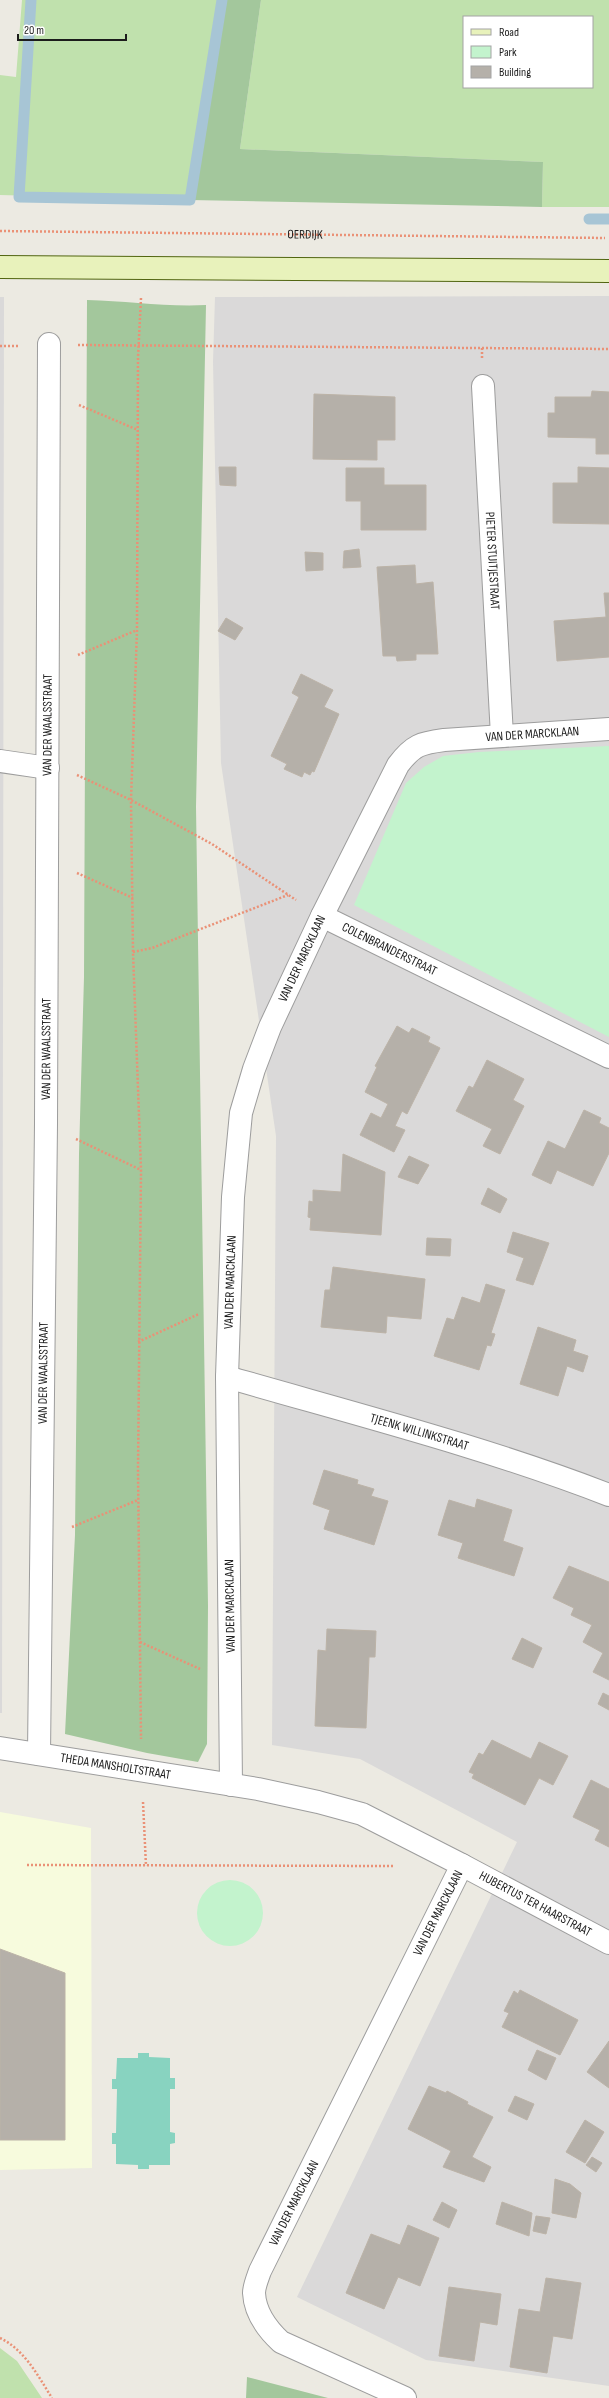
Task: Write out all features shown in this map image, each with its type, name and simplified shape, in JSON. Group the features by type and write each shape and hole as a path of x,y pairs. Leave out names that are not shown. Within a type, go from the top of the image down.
{"street":[{"path":"0,267 609,271"},
{"name":"VAN DER WAALSSTRAAT","path":"40,1754 48,861 47,669 49,344"},
{"name":"PIETER STUITJESTRAAT","path":"483,386 502,736"},
{"name":"VAN DER MARCKLAAN","path":"405,2398 281,2342 267,2329 259,2313 254,2292 260,2271 462,1865 362,1814 318,1802 230,1785 227,1377 233,1197 241,1113 254,1069 270,1027 322,916 398,765 407,754 421,743 609,729"},
{"path":"0,761 48,768"},
{"name":"COLENBRANDERSTRAAT","path":"322,916 609,1057"},
{"name":"TJEENK WILLINKSTRAAT","path":"227,1377 455,1443 554,1474 609,1495"},
{"name":"THEDA MANSHOLTSTRAAT","path":"0,1748 230,1785"},
{"name":"HUBERTUS TER HAARSTRAAT","path":"462,1865 609,1943"}],"path":[{"name":"OERDIJK","path":"0,231 609,238"},
{"path":"141,298 138,347 137,630 131,800 133,952 141,1170 138,1342 138,1500 142,1772 146,1866"},
{"path":"138,347 609,349"},
{"path":"48,391 138,430"},
{"path":"47,669 137,630"},
{"path":"48,768 80,776 131,800 212,844 322,916"},
{"path":"48,861 133,898"},
{"path":"133,952 152,948 288,895"},
{"path":"75,1139 141,1170"},
{"path":"138,1342 230,1301"},
{"path":"41,1540 138,1500"},
{"path":"140,1642 230,1682"},
{"path":"27,1865 399,1866"},
{"path":"0,2338 17,2348 26,2358 52,2398"}],"shaded area":[{"path":"609,296 609,2386 426,2360 297,2297 517,1842 360,1759 272,1745 276,1136 221,763 213,362 215,297"},
{"path":"0,297 4,297 2,1713 0,1713"},
{"path":"0,1812 91,1828 92,2168 0,2170"}],"green space":[{"path":"22,0 222,0 190,200 0,195 0,75 16,77"},
{"path":"222,0 261,0 240,149 543,162 542,207 190,200"},
{"path":"261,0 609,0 609,207 542,207 543,162 240,149"},
{"path":"87,300 176,305 206,305 196,807 208,1606 207,1744 198,1762 147,1753 65,1734 75,1535 79,1154 84,977"},
{"path":"609,746 609,1037 354,905 406,783 424,767 443,756 479,752"},
{"path":"223,1880 237,1880 249,1885 258,1894 263,1906 261,1926 254,1937 237,1946 223,1946 211,1941 202,1932 197,1920 197,1906 202,1894 211,1885"},
{"path":"138,2053 149,2053 149,2057 170,2058 170,2078 175,2078 175,2089 170,2089 170,2132 175,2133 175,2143 170,2144 170,2165 149,2165 149,2169 138,2169 138,2165 116,2164 116,2144 112,2144 112,2133 116,2133 117,2089 112,2089 112,2079 116,2079 117,2058 138,2058"},
{"path":"0,2348 17,2361 42,2398 0,2398"},
{"path":"247,2377 328,2398 246,2398"}],"building":[{"path":"592,391 609,392 609,454 596,454 596,438 548,437 548,413 555,413 555,397 591,397"},
{"path":"314,394 395,397 395,440 377,440 377,460 313,459"},
{"path":"219,467 236,467 236,486 220,485"},
{"path":"578,467 609,468 609,524 553,523 553,483 578,483"},
{"path":"346,468 384,468 384,485 426,485 426,530 361,530 361,501 346,501"},
{"path":"359,549 361,567 343,568 344,551"},
{"path":"305,552 323,553 323,570 306,571"},
{"path":"415,565 416,584 433,582 438,654 416,654 416,660 397,661 396,656 383,656 377,567"},
{"path":"604,593 609,593 609,657 557,661 554,621 606,617"},
{"path":"226,618 243,628 235,640 218,631"},
{"path":"301,674 333,690 324,707 339,714 314,772 312,771 310,775 304,772 302,777 284,769 287,764 271,756 299,697 292,693"},
{"path":"397,1026 409,1033 412,1028 430,1037 428,1042 440,1048 407,1114 402,1111 395,1126 405,1130 394,1152 360,1135 371,1113 381,1118 388,1104 365,1092 377,1067 375,1066"},
{"path":"487,1060 524,1079 513,1100 524,1106 500,1154 483,1146 492,1129 456,1111 469,1086 473,1088"},
{"path":"584,1110 601,1118 599,1123 609,1128 609,1153 593,1186 557,1170 551,1184 532,1175 548,1141 565,1149"},
{"path":"343,1154 385,1172 381,1235 310,1230 311,1218 308,1217 309,1201 313,1202 313,1190 341,1192"},
{"path":"409,1156 429,1165 418,1184 398,1177"},
{"path":"488,1188 507,1199 500,1213 481,1204"},
{"path":"513,1232 549,1243 533,1285 516,1280 524,1258 507,1252"},
{"path":"427,1238 451,1239 450,1256 426,1255"},
{"path":"333,1267 425,1279 421,1319 387,1316 386,1333 321,1327 325,1290 330,1290"},
{"path":"486,1284 505,1290 491,1333 495,1334 491,1346 487,1345 479,1370 434,1356 447,1318 454,1320 462,1297 480,1303"},
{"path":"538,1327 576,1340 573,1351 588,1356 583,1372 567,1366 558,1396 520,1384"},
{"path":"324,1470 358,1480 357,1484 374,1489 371,1496 388,1501 374,1545 324,1529 330,1510 313,1504"},
{"path":"477,1499 512,1510 503,1541 523,1548 514,1576 458,1558 463,1543 438,1535 449,1500 475,1508"},
{"path":"569,1566 609,1582 609,1680 593,1672 603,1653 583,1642 592,1625 571,1615 574,1608 553,1598"},
{"path":"327,1629 376,1631 375,1657 369,1657 366,1728 315,1726 318,1650 326,1651"},
{"path":"522,1638 542,1648 533,1668 512,1659"},
{"path":"603,1693 609,1696 609,1710 598,1704"},
{"path":"492,1740 531,1759 539,1742 568,1756 553,1785 539,1778 525,1805 472,1778 474,1774 469,1772 479,1753 483,1755"},
{"path":"591,1780 609,1789 609,1847 595,1840 600,1830 573,1817"},
{"path":"0,1949 65,1973 65,2140 0,2140"},
{"path":"520,1990 578,2020 560,2055 502,2027 509,2013 504,2011 514,1991 518,1994"},
{"path":"609,2041 609,2088 587,2072"},
{"path":"537,2050 556,2058 546,2080 528,2070"},
{"path":"429,2086 446,2093 447,2091 468,2102 467,2104 493,2117 472,2157 491,2167 484,2182 443,2167 451,2151 408,2129"},
{"path":"515,2096 534,2104 527,2120 508,2111"},
{"path":"585,2120 604,2132 585,2163 566,2152"},
{"path":"592,2157 602,2163 596,2172 586,2165"},
{"path":"555,2179 570,2184 581,2193 576,2218 552,2213"},
{"path":"442,2202 457,2210 449,2228 433,2220"},
{"path":"502,2202 532,2213 529,2236 496,2224"},
{"path":"536,2216 550,2218 546,2234 533,2231"},
{"path":"408,2225 439,2238 420,2286 398,2277 384,2309 346,2293 371,2234 400,2245"},
{"path":"546,2278 581,2283 572,2339 553,2336 547,2373 510,2367 519,2309 540,2312"},
{"path":"449,2287 501,2294 497,2325 480,2322 474,2361 439,2356"}],"waterway":[{"path":"31,0 19,197 190,200 222,0"},
{"path":"589,219 609,219"}]}
